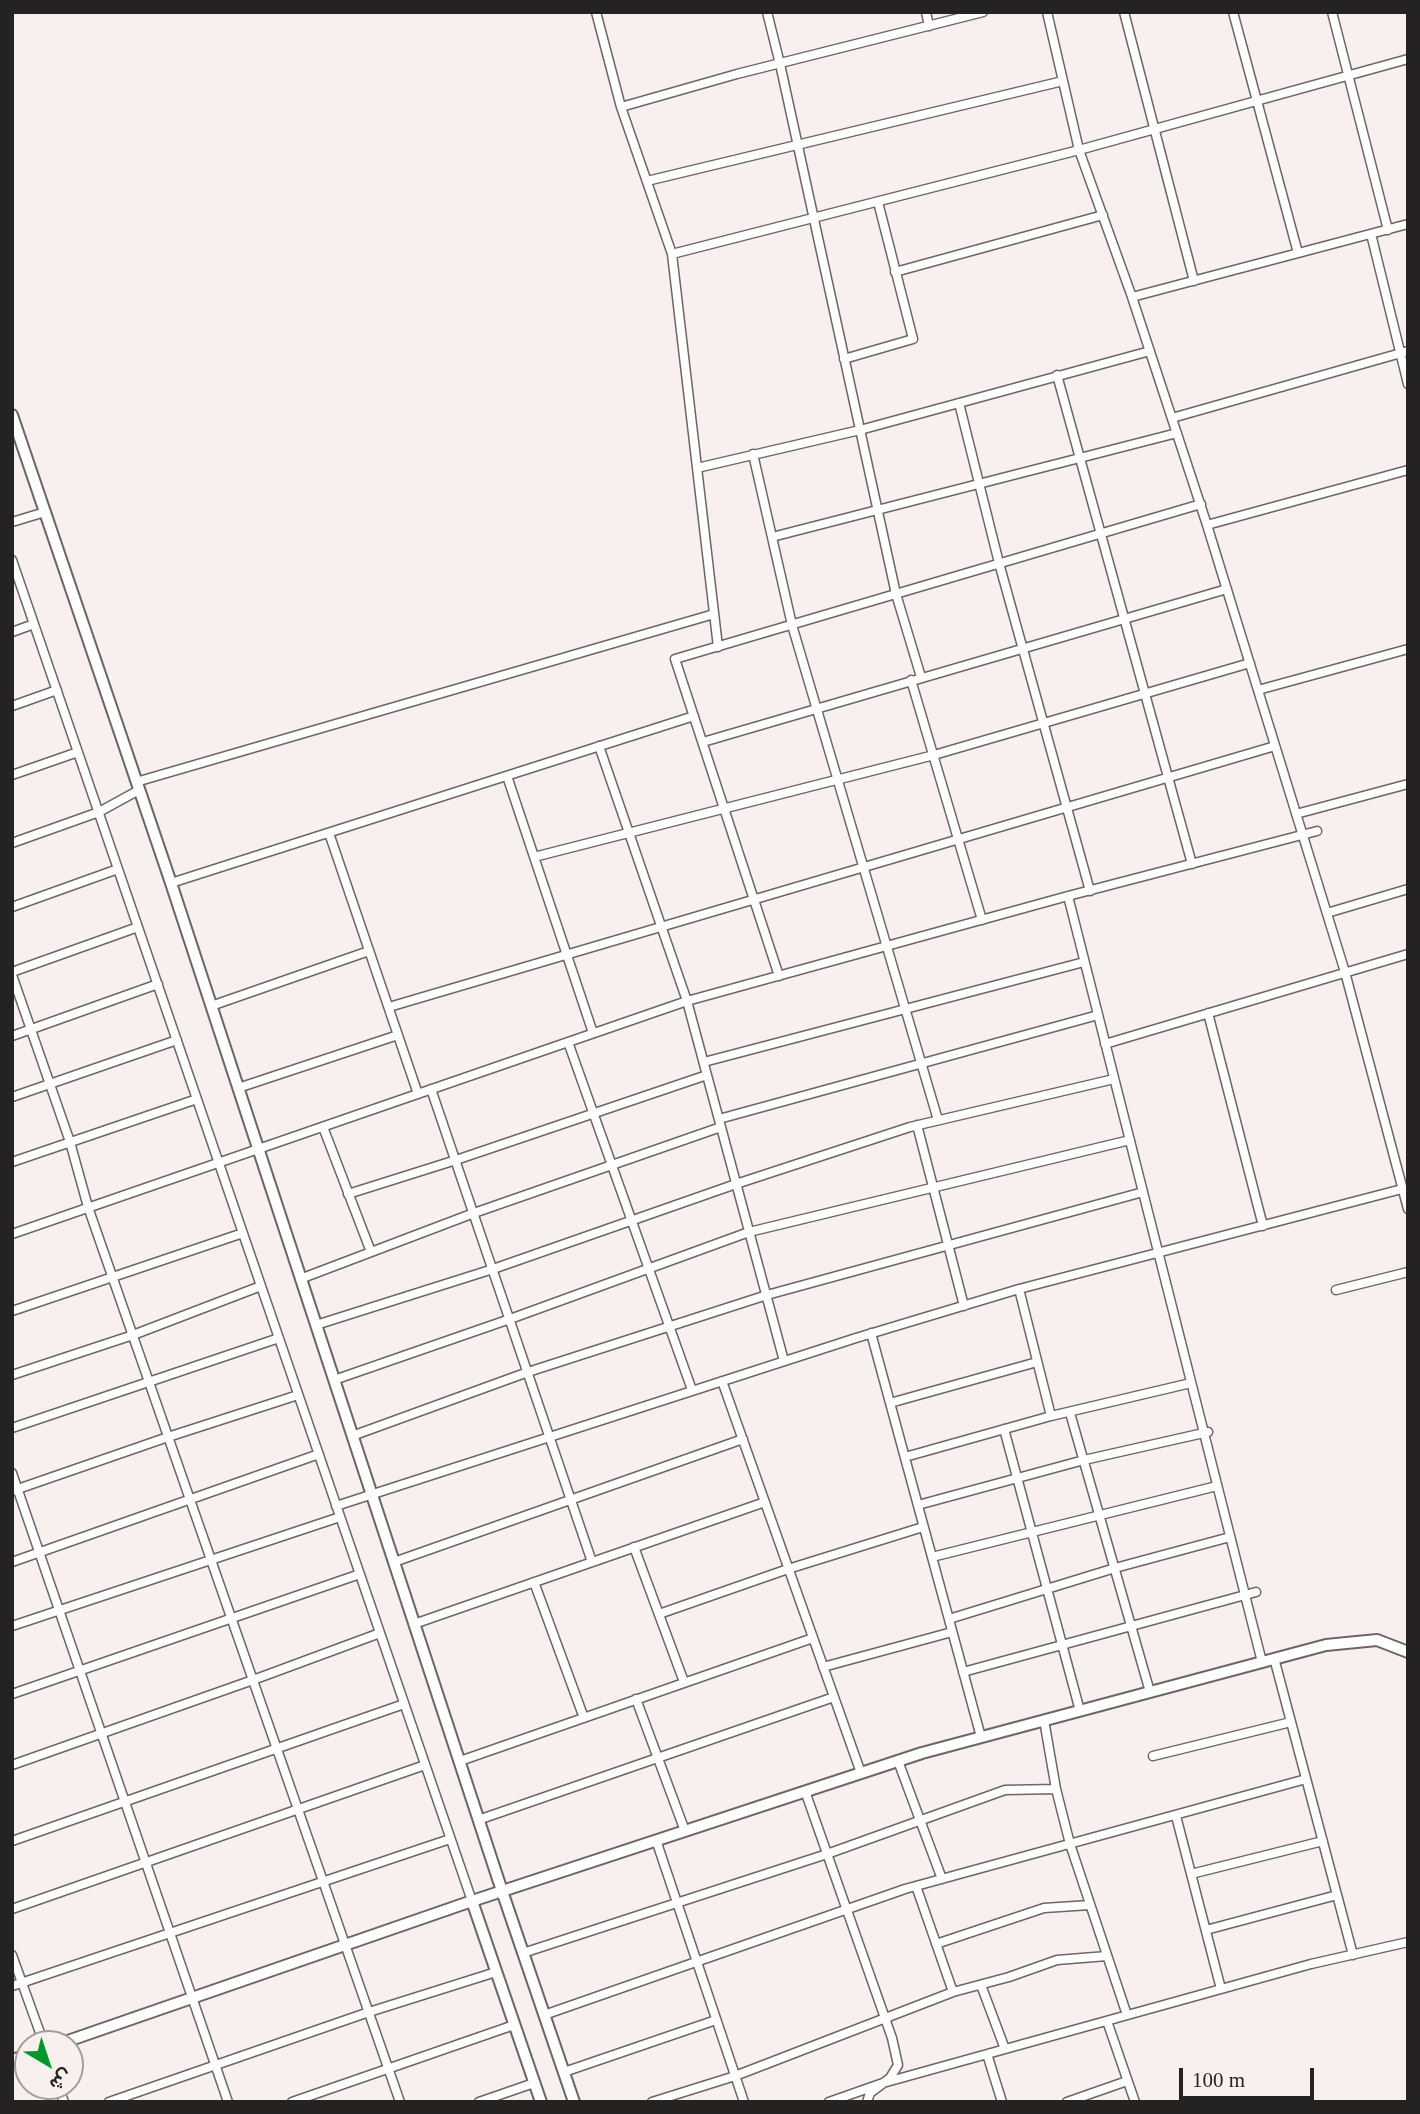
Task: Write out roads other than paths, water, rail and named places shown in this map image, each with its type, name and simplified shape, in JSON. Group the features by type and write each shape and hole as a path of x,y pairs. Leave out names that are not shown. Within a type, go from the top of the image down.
{"street":[{"path":"596,12 621,107 672,254 718,646"},
{"path":"767,12 896,594 921,677"},
{"path":"926,12 929,26"},
{"path":"621,107 983,12"},
{"path":"1047,12 1079,150 1132,297 1250,663 1345,972 1408,1209"},
{"path":"1124,12 1194,281"},
{"path":"1233,12 1298,253"},
{"path":"1332,12 1388,230"},
{"path":"672,254 1079,150 1408,59"},
{"path":"647,181 1063,81"},
{"path":"844,359 913,339 878,202"},
{"path":"895,272 1103,215"},
{"path":"1132,297 1408,224"},
{"path":"1371,234 1404,352 1408,384"},
{"path":"697,468 860,430 1150,351"},
{"path":"1172,418 1404,352"},
{"path":"1057,375 1192,864"},
{"path":"959,403 999,563 1090,891"},
{"path":"12,415 171,884 478,1820 574,2102"},
{"path":"772,537 1177,433"},
{"path":"753,454 792,625 937,1120"},
{"path":"1207,525 1408,470"},
{"path":"779,976 675,659 1200,504"},
{"path":"12,522 45,512"},
{"path":"13,562 541,2102"},
{"path":"703,742 1227,589"},
{"path":"12,843 99,812 138,786 714,614"},
{"path":"12,632 34,624"},
{"path":"1258,690 1408,649"},
{"path":"534,857 934,755 1250,663"},
{"path":"911,680 982,920"},
{"path":"12,706 57,690"},
{"path":"171,884 694,716"},
{"path":"599,746 687,1001 784,1361"},
{"path":"389,1007 1275,746"},
{"path":"12,775 78,752"},
{"path":"507,776 593,1033"},
{"path":"1296,814 1408,784"},
{"path":"12,1234 687,1001 1068,896 1317,831"},
{"path":"329,833 418,1094"},
{"path":"12,907 118,869"},
{"path":"1326,912 1408,889"},
{"path":"1068,896 1191,1383 1206,1432 1262,1662"},
{"path":"138,927 12,973 88,1207 400,2102"},
{"path":"211,1006 369,951"},
{"path":"1105,1044 1408,954"},
{"path":"704,1062 1084,962"},
{"path":"12,1036 158,984"},
{"path":"1208,1013 1262,1226"},
{"path":"300,1279 720,1123 1098,1016"},
{"path":"238,1088 398,1035"},
{"path":"12,1097 177,1040"},
{"path":"568,1042 692,1390"},
{"path":"348,1194 707,1075"},
{"path":"316,1325 493,1269 736,1184 917,1125 1114,1079"},
{"path":"431,1089 592,1562"},
{"path":"12,1162 197,1099"},
{"path":"917,1125 964,1306"},
{"path":"323,1127 371,1252"},
{"path":"334,1380 749,1232 1130,1140"},
{"path":"336,1506 871,1333 1019,1289 1402,1189"},
{"path":"352,1436 528,1373 766,1295 1143,1192"},
{"path":"12,1311 243,1233"},
{"path":"1336,1290 1408,1272"},
{"path":"12,1375 133,1335 261,1286"},
{"path":"1019,1289 1051,1416"},
{"path":"871,1333 981,1737"},
{"path":"12,1429 279,1338"},
{"path":"890,1402 1037,1362"},
{"path":"722,1381 861,1773"},
{"path":"905,1457 1051,1416 1191,1383"},
{"path":"15,1490 298,1395"},
{"path":"1070,1412 1150,1692"},
{"path":"1003,1429 1080,1711"},
{"path":"918,1505 1084,1460 1206,1432"},
{"path":"394,1562 743,1440"},
{"path":"12,1562 319,1454"},
{"path":"12,1473 15,1490 40,1552 228,2102"},
{"path":"932,1557 1217,1486"},
{"path":"414,1624 765,1502"},
{"path":"12,1626 340,1517"},
{"path":"659,1614 788,1569 923,1527"},
{"path":"948,1619 1046,1588 1230,1537"},
{"path":"634,1547 684,1682"},
{"path":"12,1694 360,1574"},
{"path":"534,1582 584,1718"},
{"path":"963,1672 1256,1592"},
{"path":"823,1667 952,1632"},
{"path":"12,1765 380,1633"},
{"path":"460,1761 813,1638"},
{"path":"84,2035 472,1901 898,1761 1326,1645 1377,1640 1408,1652"},
{"path":"1274,1658 1353,1955"},
{"path":"478,1820 834,1697"},
{"path":"636,1699 685,1831"},
{"path":"12,1841 404,1704"},
{"path":"1044,1720 1056,1789 1070,1844 1127,2015"},
{"path":"1153,1756 1291,1722"},
{"path":"898,1761 942,1879"},
{"path":"12,1909 425,1765"},
{"path":"544,2015 916,1886 1306,1779"},
{"path":"523,1953 827,1854 1005,1790 1056,1789"},
{"path":"805,1791 892,2038 898,2065 890,2078 870,2094 867,2102"},
{"path":"1176,1816 1221,1989"},
{"path":"12,1986 450,1839"},
{"path":"656,1840 744,2102"},
{"path":"1191,1874 1322,1841"},
{"path":"916,1886 953,1993"},
{"path":"1206,1930 1337,1895"},
{"path":"936,1944 1044,1908 1090,1905"},
{"path":"830,2102 883,2083 1311,1964 1408,1942"},
{"path":"12,1955 39,2030"},
{"path":"652,2102 735,2076 953,1993 1057,1960 1107,1955"},
{"path":"109,2102 369,2012 496,1972"},
{"path":"981,1985 1005,2049"},
{"path":"564,2072 716,2020"},
{"path":"1107,2021 1135,2102"},
{"path":"292,2102 514,2025"},
{"path":"988,2054 1002,2102"},
{"path":"1067,2102 1127,2081"},
{"path":"479,2102 534,2082"}]}
